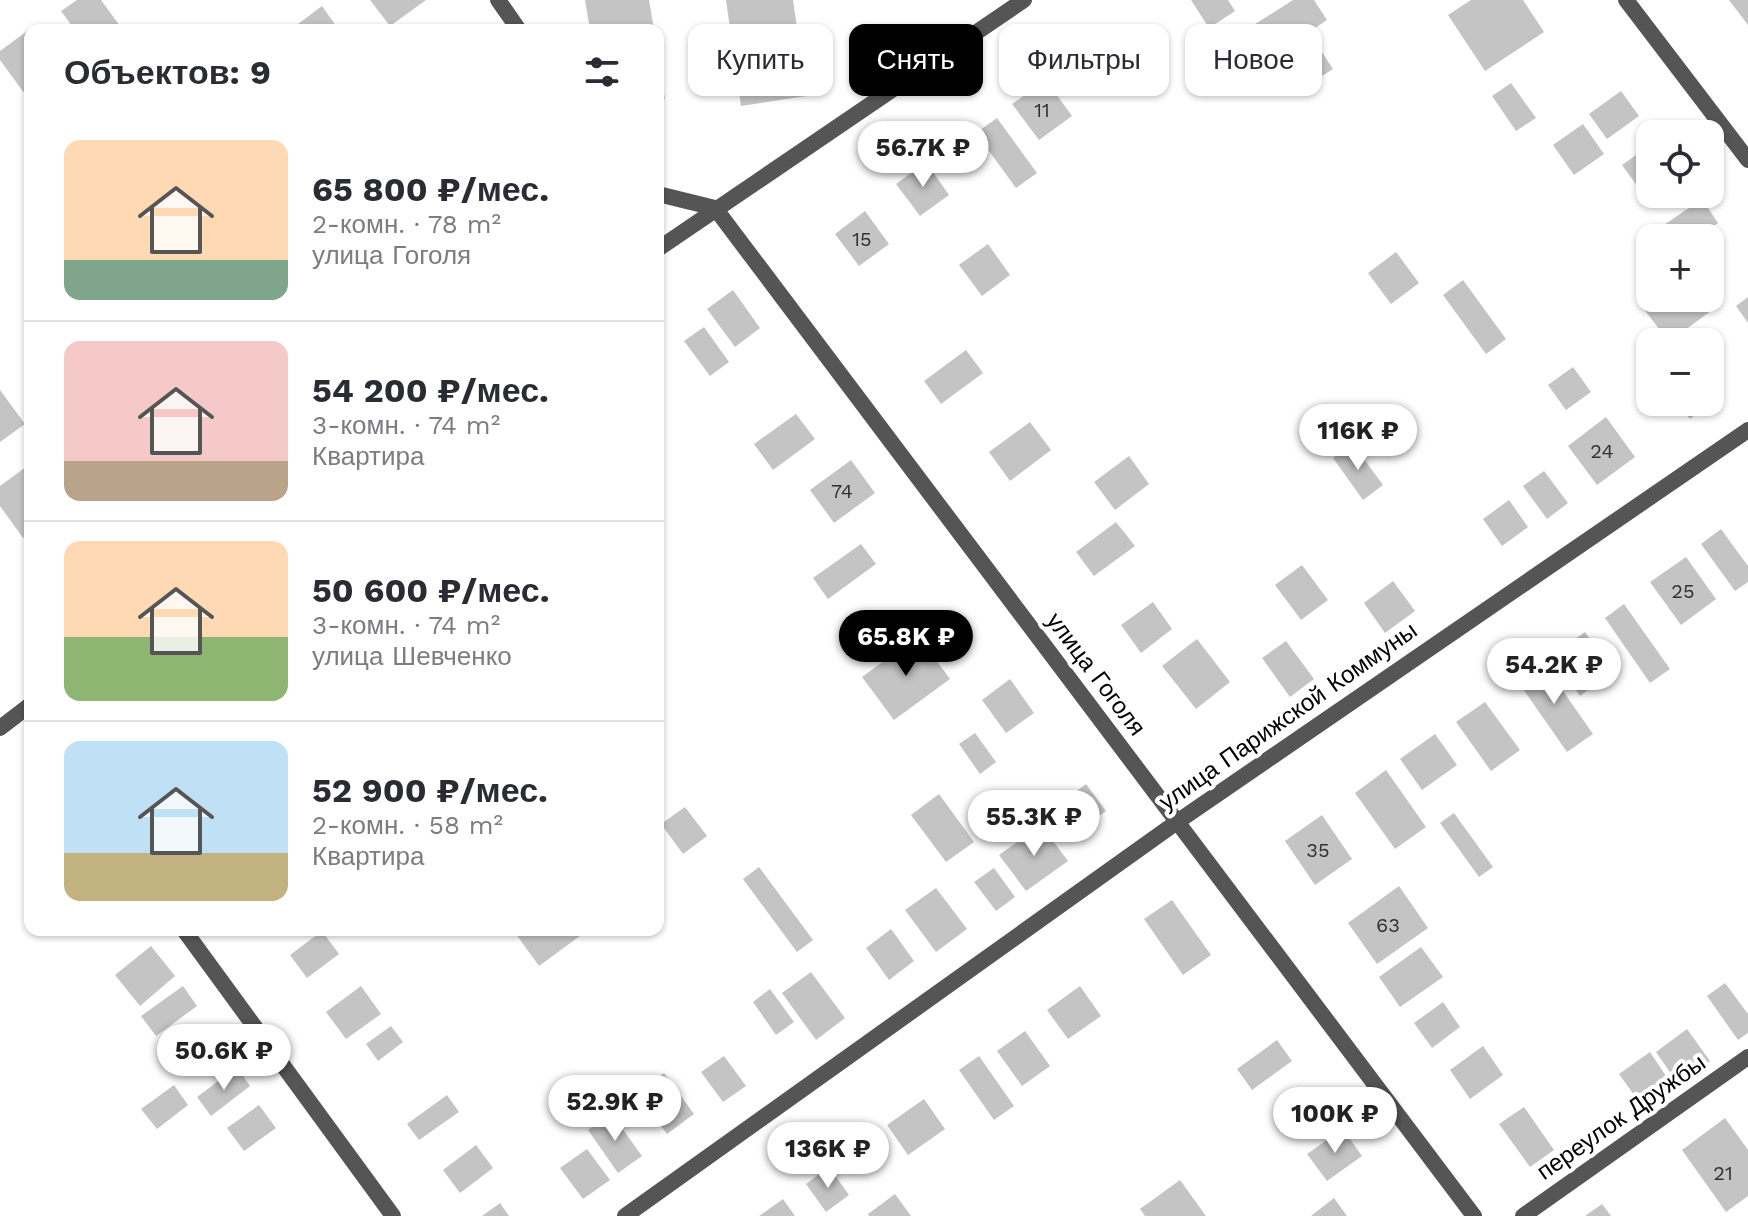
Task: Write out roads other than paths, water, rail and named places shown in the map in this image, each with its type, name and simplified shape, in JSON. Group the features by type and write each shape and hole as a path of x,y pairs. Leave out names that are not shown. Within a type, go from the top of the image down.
{"street":[{"path":"498,0 515,24"},
{"path":"664,245 1024,0"},
{"path":"1626,0 1748,160"},
{"path":"664,195 715,208"},
{"name":"улица Гоголя","path":"715,208 1474,1216"},
{"name":"улица Парижской Коммуны","path":"625,1216 1177,822 1748,430"},
{"path":"0,728 24,714"},
{"path":"188,936 393,1216"},
{"name":"переулок Дружбы","path":"1523,1216 1748,1057"}]}
